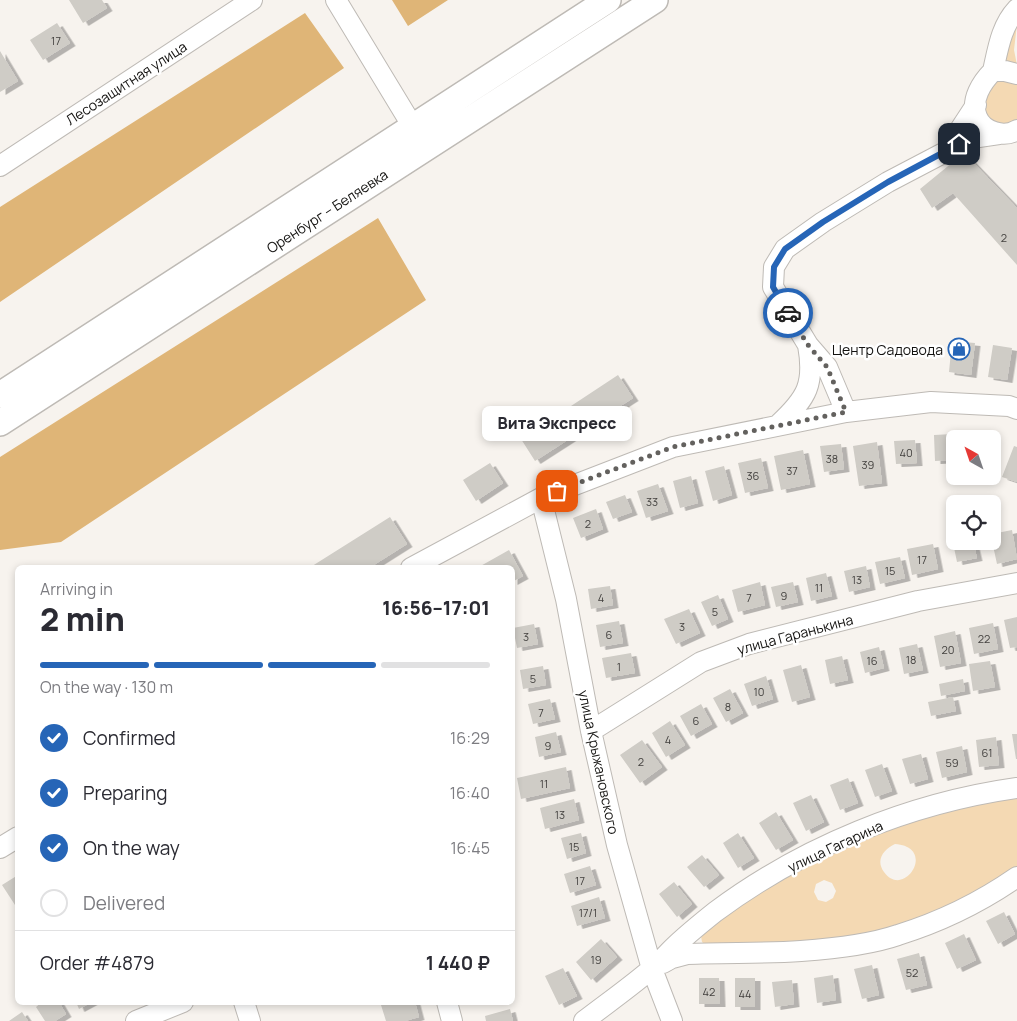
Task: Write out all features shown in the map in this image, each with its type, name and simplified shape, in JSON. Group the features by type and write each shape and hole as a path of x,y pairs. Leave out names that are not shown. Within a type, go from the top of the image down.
{"main road":[{"name":"Оренбург – Беляевка","path":"0,394 608,0"},
{"name":"Оренбург – Беляевка","path":"0,423 655,0"}],"street":[{"name":"Лесозащитная улица","path":"0,166 252,0"},
{"path":"336,0 413,127"},
{"path":"1011,135 985,127 977,117 976,104 981,86 993,71 1000,40 1009,18 1017,8"},
{"path":"993,71 1017,74"},
{"path":"946,151 976,104"},
{"path":"846,412 827,367 808,345 773,287 774,267 785,249 823,222 888,182 972,138 1011,135"},
{"path":"779,424 796,408 810,385 811,360 808,345"},
{"path":"418,565 542,498 673,447 779,424 846,412 931,402 1009,406 1017,409"},
{"name":"улица Крыжановского","path":"542,498 566,599 591,731 617,845 652,969 672,1021"},
{"name":"улица Гаранькина","path":"591,731 702,662 750,644 918,601 1017,583"},
{"name":"улица Гагарина","path":"584,1021 652,969 684,937 717,911 769,877 815,851 891,820 938,804 979,794 1017,788"},
{"path":"0,848 15,838"},
{"name":"улица Гагарина","path":"652,969 672,958 687,954 802,951 870,942 897,936 950,915 996,891 1017,877"},
{"path":"136,1021 176,1005"},
{"path":"245,1005 250,1021"},
{"path":"448,1005 452,1021"}],"shaded area":[{"path":"392,0 448,0 408,26"},
{"path":"305,13 344,68 0,302 0,207"},
{"path":"1017,24 1014,50 1017,65 1001,69"},
{"path":"999,80 1017,83 1017,119 1005,129 986,117 987,92"},
{"path":"378,218 426,300 61,542 0,550 0,457"},
{"path":"1017,795 1017,870 992,887 910,922 867,935 833,940 706,945 702,942 701,936 704,930 744,898 817,856 890,824","holes":["895,844 908,847 914,854 916,862 908,876 900,880 892,879 884,872 880,863 884,852","824,880 832,883 836,891 833,898 826,902 818,900 814,892 816,884"]}],"building":[{"path":"69,0 102,0 107,8 83,23"},
{"path":"57,23 70,43 43,60 30,40"},
{"path":"0,51 18,81 0,92"},
{"path":"964,153 1017,208 1017,265 953,193 932,208 920,189"},
{"path":"952,341 975,343 971,375 949,372"},
{"path":"993,345 1012,348 1007,380 988,377"},
{"path":"618,375 633,398 535,461 521,439"},
{"path":"946,434 946,460 935,461 934,435"},
{"path":"915,440 917,463 896,464 894,441"},
{"path":"877,442 882,483 859,486 853,446"},
{"path":"841,444 844,469 824,472 820,446"},
{"path":"1014,446 1017,447 1017,482 1002,477"},
{"path":"803,450 810,484 781,490 774,456"},
{"path":"761,458 768,488 745,493 738,463"},
{"path":"490,463 503,483 476,501 463,480"},
{"path":"724,466 732,495 713,501 705,471"},
{"path":"691,476 698,503 680,508 673,481"},
{"path":"658,484 668,511 646,518 637,491"},
{"path":"625,495 632,512 613,519 606,502"},
{"path":"596,509 603,529 581,538 573,518"},
{"path":"390,517 407,544 374,565 314,565"},
{"path":"1012,530 1017,559 997,564 994,550 1001,550 1001,532"},
{"path":"933,544 938,569 912,575 907,549"},
{"path":"509,550 523,576 515,580 515,565 482,565"},
{"path":"954,550 975,550 977,558 957,562"},
{"path":"900,557 905,578 880,584 875,562"},
{"path":"866,566 870,587 849,592 844,571"},
{"path":"826,573 832,596 811,601 806,578"},
{"path":"760,582 765,605 738,612 732,590"},
{"path":"793,582 798,602 776,607 771,587"},
{"path":"610,586 613,605 591,609 588,589"},
{"path":"718,595 728,619 712,626 701,602"},
{"path":"689,609 700,633 676,644 664,619"},
{"path":"1017,617 1017,647 1010,648 1004,620"},
{"path":"619,621 623,643 600,647 596,625"},
{"path":"993,623 998,649 974,654 969,628"},
{"path":"534,624 538,644 517,648 515,628"},
{"path":"955,631 961,663 940,667 934,636"},
{"path":"917,644 923,670 904,674 899,648"},
{"path":"879,647 884,668 865,673 860,652"},
{"path":"631,653 635,673 606,678 602,658"},
{"path":"842,656 848,680 830,684 825,660"},
{"path":"990,661 995,687 973,691 969,664"},
{"path":"801,665 810,697 792,702 783,670"},
{"path":"543,666 546,685 523,689 520,670"},
{"path":"766,676 773,699 752,706 744,684"},
{"path":"963,679 965,691 941,696 939,684"},
{"path":"730,689 743,713 726,722 713,698"},
{"path":"953,697 956,711 931,716 928,702"},
{"path":"550,699 555,719 533,724 528,704"},
{"path":"701,704 712,724 691,736 680,716"},
{"path":"670,721 685,745 666,757 652,733"},
{"path":"556,732 561,752 539,757 535,737"},
{"path":"1012,734 1017,734 1017,759 1016,759"},
{"path":"996,737 999,765 979,767 976,740"},
{"path":"642,740 662,767 640,783 620,755"},
{"path":"962,746 967,772 942,778 936,752"},
{"path":"921,754 928,779 910,784 902,759"},
{"path":"882,764 892,791 875,797 865,770"},
{"path":"566,767 570,788 521,799 517,778"},
{"path":"848,778 858,803 840,810 830,785"},
{"path":"811,795 824,822 806,831 793,803"},
{"path":"574,799 579,820 545,829 540,808"},
{"path":"776,812 793,840 776,850 759,823"},
{"path":"581,833 586,853 567,859 561,838"},
{"path":"738,833 754,858 738,868 723,843"},
{"path":"702,855 719,875 704,887 687,867"},
{"path":"590,866 596,885 570,893 564,874"},
{"path":"15,877 15,905 2,885"},
{"path":"674,882 692,904 677,917 659,894"},
{"path":"599,897 605,918 577,926 571,906"},
{"path":"1004,912 1015,934 998,944 986,921"},
{"path":"964,934 976,960 957,969 945,943"},
{"path":"601,939 617,957 591,980 576,962"},
{"path":"919,953 927,985 906,990 897,959"},
{"path":"872,965 879,995 862,999 854,969"},
{"path":"563,968 577,996 559,1005 545,976"},
{"path":"833,975 836,1000 817,1003 814,978"},
{"path":"699,978 719,978 720,1004 699,1004"},
{"path":"735,978 755,978 755,1007 735,1007"},
{"path":"792,980 794,1004 775,1007 772,982"},
{"path":"38,1005 61,1005 66,1014 55,1021 45,1021 36,1007"},
{"path":"77,1005 86,1005 79,1009"},
{"path":"381,1005 416,1005 419,1017 405,1021 386,1021"},
{"path":"510,1009 513,1021 486,1021 485,1016"},
{"path":"22,1012 28,1021 9,1021"}],"way so far":[{"path":"557,491 673,447 779,424 846,412 827,367 808,345 788,313"}],"place":[{"name":"Центр Садовода","path":"959,349"},
{"name":"Вита Экспресс","path":"557,491"}],"route":[{"path":"788,313 773,287 774,267 785,249 823,222 888,182 959,144"}]}
